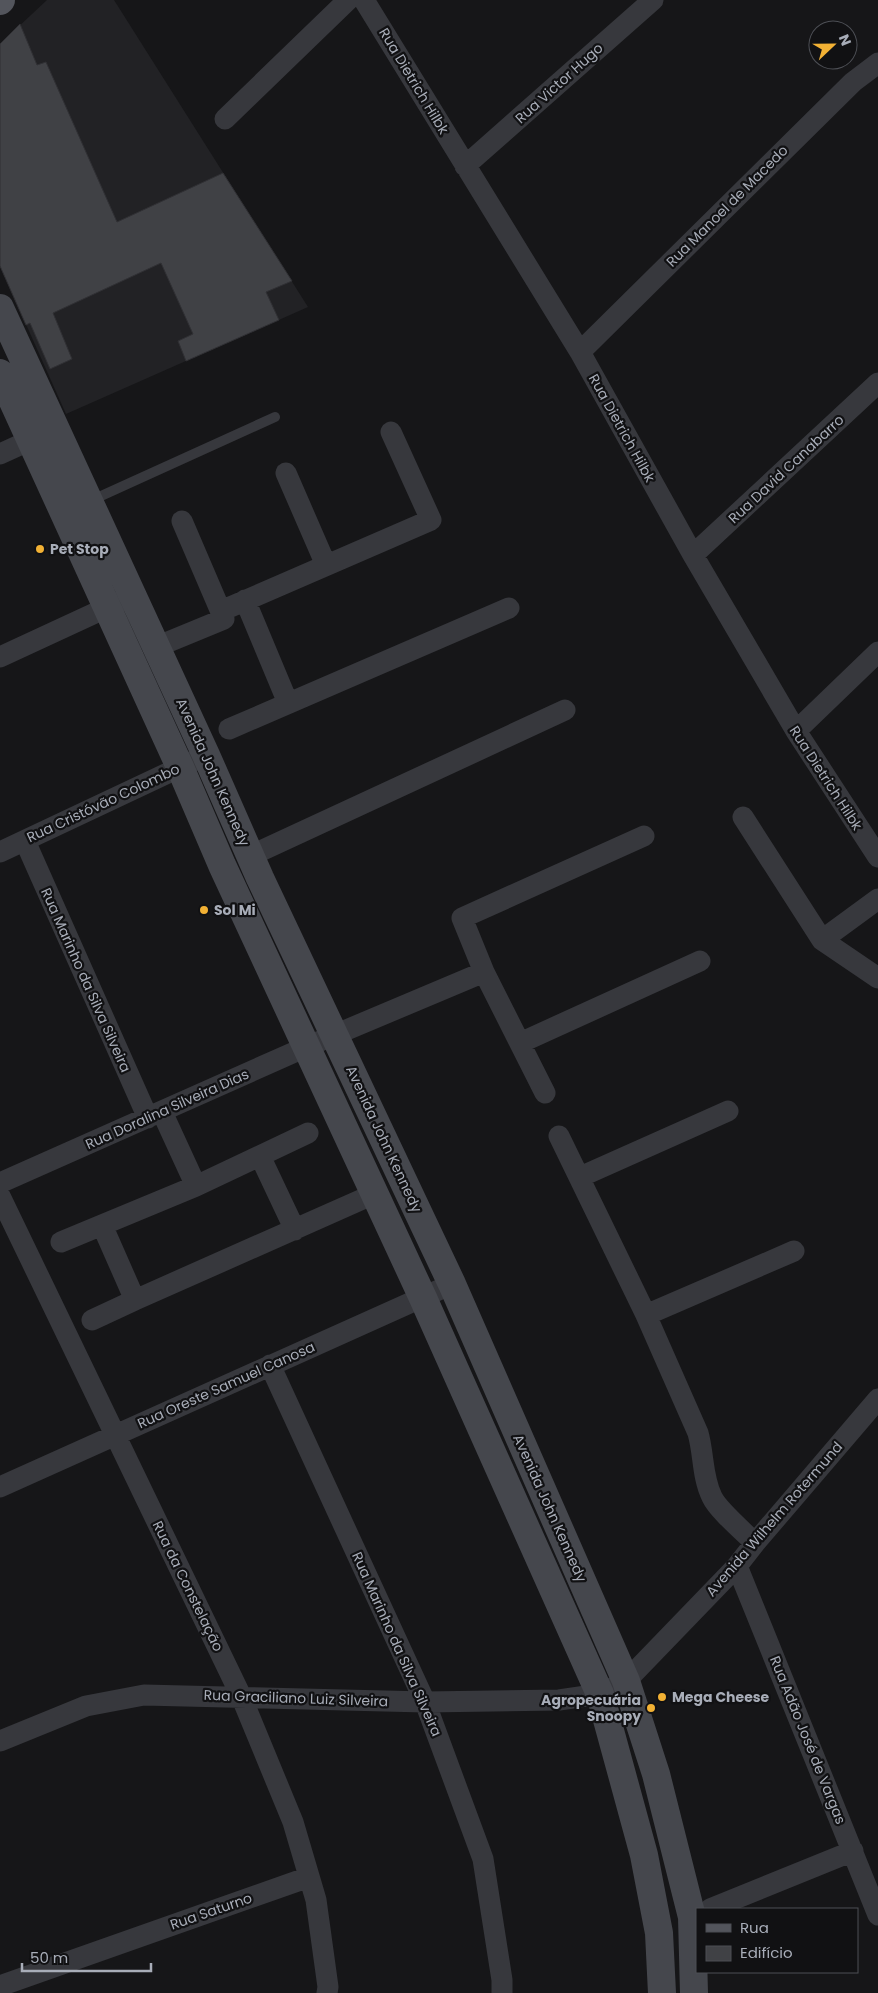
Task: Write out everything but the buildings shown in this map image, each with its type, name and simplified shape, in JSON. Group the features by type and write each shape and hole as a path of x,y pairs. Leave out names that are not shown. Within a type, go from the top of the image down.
{"main road":[{"name":"Avenida John Kennedy","path":"0,308 206,755 250,856 452,1284 626,1681 697,1908"},
{"name":"Avenida John Kennedy","path":"0,373 180,767 222,865 422,1298 600,1694 644,1855 659,1933 662,1993"},
{"name":"Avenida John Kennedy","path":"694,1993 696,1961"}],"street":[{"path":"225,119 348,0"},
{"name":"Rua Dietrich Hilbk","path":"364,0 580,352 693,555 796,731 878,857"},
{"name":"Rua Victor Hugo","path":"466,166 652,0"},
{"name":"Rua Manoel de Macedo","path":"580,352 853,82 878,63"},
{"name":"Rua David Canabarro","path":"693,555 878,383"},
{"path":"0,454 56,429"},
{"path":"221,611 431,520 391,432"},
{"path":"286,473 326,565"},
{"path":"156,647 224,619 182,521"},
{"path":"0,657 133,596"},
{"path":"246,600 288,703"},
{"path":"229,728 508,608"},
{"path":"796,731 878,652"},
{"path":"250,856 565,710"},
{"name":"Rua Cristóvão Colombo","path":"0,852 206,755"},
{"path":"743,817 822,940 878,978"},
{"path":"545,1093 484,972 462,918 644,836"},
{"name":"Rua Marinho da Silva Silveira","path":"24,841 155,1115 196,1186"},
{"path":"822,940 878,899"},
{"path":"520,1043 700,961"},
{"name":"Rua Doralina Silveira Dias","path":"0,1184 306,1047 484,972"},
{"path":"580,1177 728,1111"},
{"path":"61,1242 196,1186 308,1133"},
{"path":"559,1136 646,1315 698,1433 703,1451 703,1467 713,1500 755,1543"},
{"path":"260,1156 295,1230"},
{"path":"92,1320 374,1194"},
{"name":"Rua da Constelação","path":"0,1196 241,1696 293,1822 316,1900 328,1987 327,1993"},
{"path":"102,1225 136,1300"},
{"path":"646,1315 794,1251"},
{"name":"Rua Oreste Samuel Canosa","path":"0,1487 270,1364 452,1284"},
{"name":"Rua Marinho da Silva Silveira","path":"270,1364 425,1702 483,1859 502,1980 502,1993"},
{"name":"Avenida Wilhelm Rotermund","path":"626,1681 737,1566 877,1402"},
{"name":"Rua Adão José de Vargas","path":"737,1566 878,1915"},
{"name":"Rua Graciliano Luiz Silveira","path":"0,1741 86,1706 144,1694 425,1702 559,1700 600,1694 626,1681"},
{"path":"711,1908 853,1851"},
{"name":"Rua Saturno","path":"0,1986 309,1877"}],"lane":[{"path":"89,501 275,417"}],"shaded area":[{"path":"47,0 114,0 308,307 66,414 0,266 0,44"}],"place":[{"name":"Pet Stop","path":"40,549"},
{"name":"Sol Mi","path":"204,910"},
{"name":"Mega Cheese","path":"662,1697"},
{"name":"Agropecuária Snoopy","path":"651,1708"}]}
